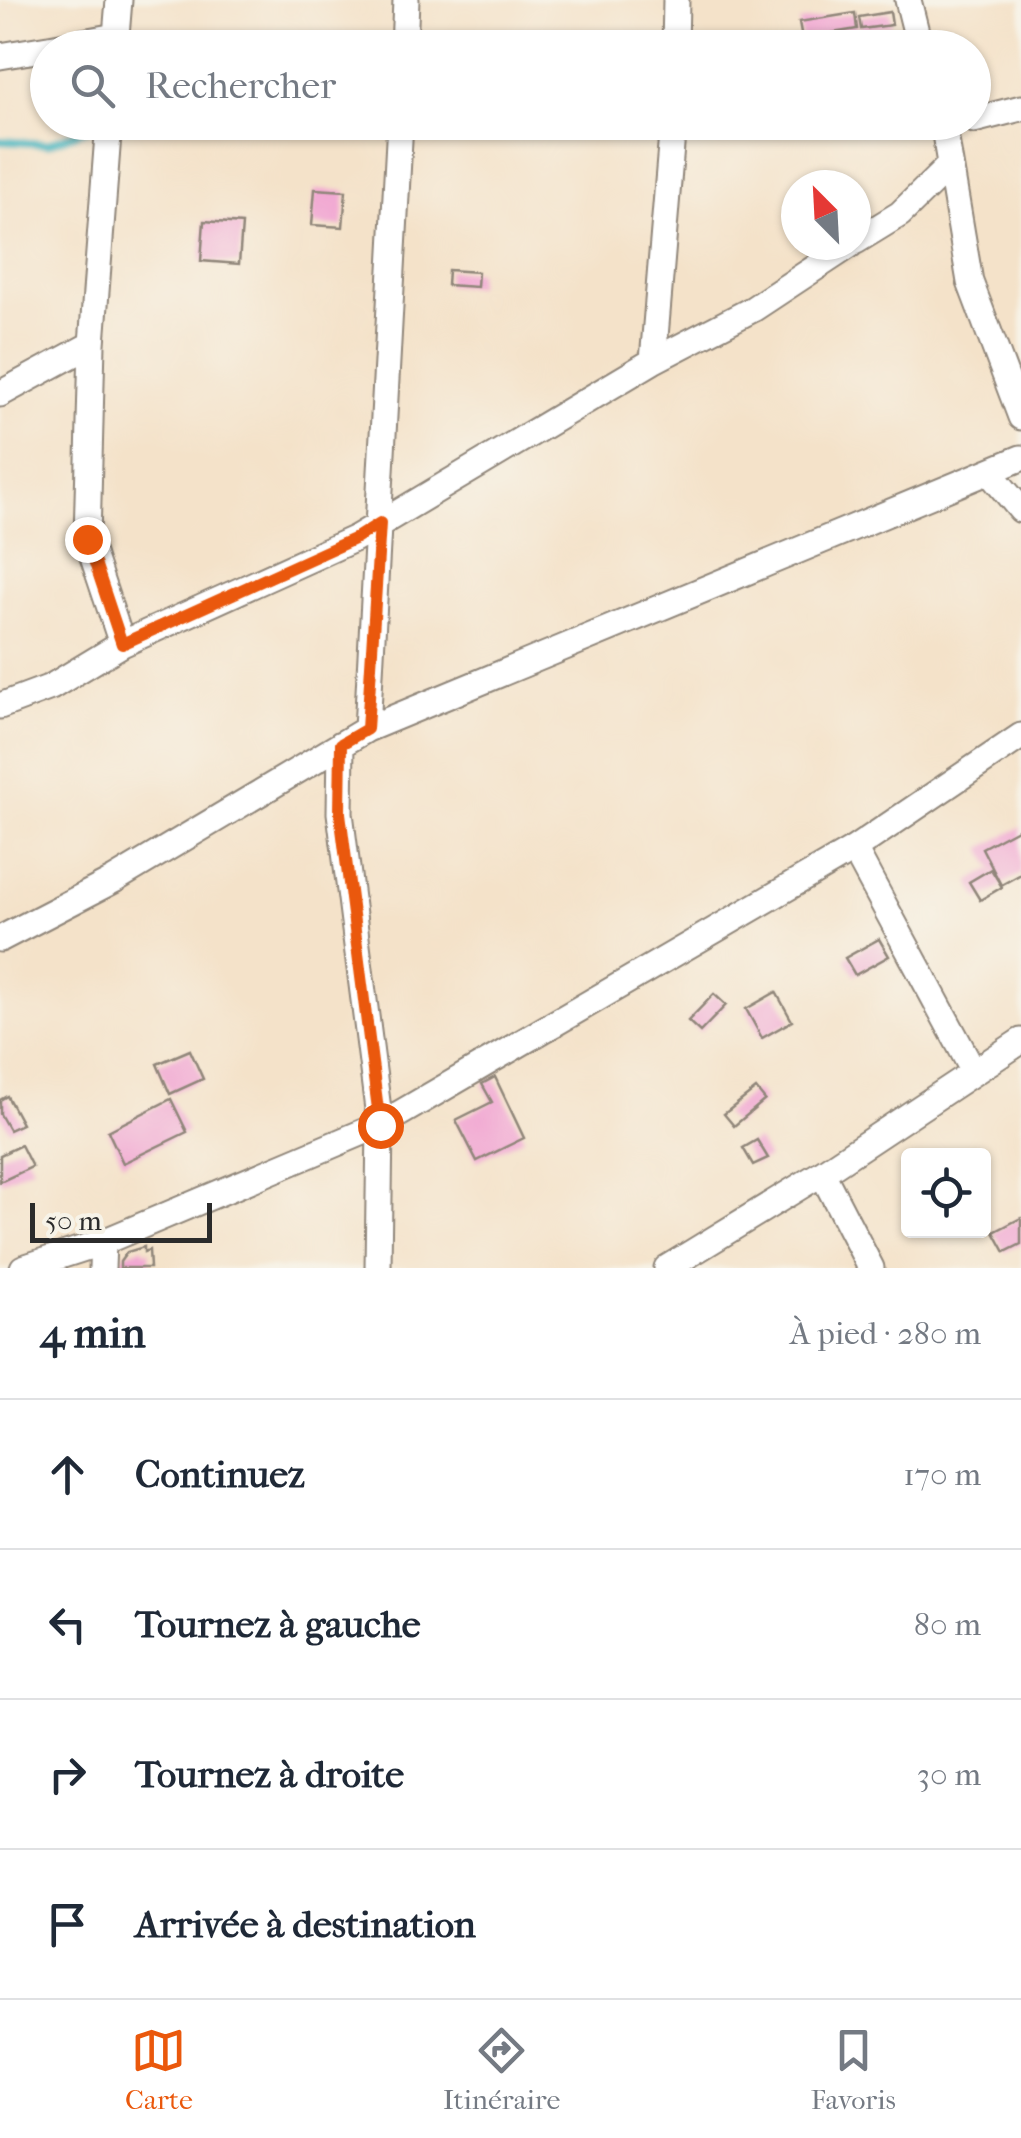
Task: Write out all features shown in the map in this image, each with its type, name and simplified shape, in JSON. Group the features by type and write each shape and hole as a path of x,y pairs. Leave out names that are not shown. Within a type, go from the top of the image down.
{"street":[{"path":"116,30 119,0"},
{"path":"405,30 406,0"},
{"path":"675,30 676,0"},
{"path":"908,0 916,30"},
{"path":"0,56 30,51"},
{"path":"991,116 1021,108"},
{"path":"108,140 92,344 87,539 122,644"},
{"path":"367,729 399,140"},
{"path":"653,361 671,140"},
{"path":"950,140 950,165 970,282 1021,418"},
{"path":"871,232 900,214 950,165"},
{"path":"0,706 51,687 122,644 356,538 653,361 753,309 827,260"},
{"path":"0,394 92,344"},
{"path":"0,939 114,880 367,729 1021,458"},
{"path":"990,473 1021,510"},
{"path":"23,1268 102,1242 380,1125 854,849 1021,736"},
{"path":"341,744 340,813 380,1125 378,1268"},
{"path":"854,849 974,1072"},
{"path":"668,1268 822,1173 1021,1042"},
{"path":"822,1173 871,1268"},
{"path":"102,1242 102,1268"}],"building":[{"path":"890,12 892,25 861,29 859,17"},
{"path":"855,13 857,29 800,30 799,22"},
{"path":"315,189 346,191 343,227 312,225"},
{"path":"204,221 242,224 239,264 201,261"},
{"path":"448,270 478,272 477,287 447,285"},
{"path":"1021,827 1021,874 1001,885 982,848"},
{"path":"991,869 1002,887 980,900 969,882"},
{"path":"879,939 889,956 855,975 845,958"},
{"path":"776,992 792,1021 762,1038 746,1009"},
{"path":"714,994 726,1005 700,1032 688,1021"},
{"path":"190,1050 203,1079 170,1094 157,1064"},
{"path":"495,1077 524,1138 477,1161 456,1120 492,1102 482,1084"},
{"path":"756,1089 765,1100 734,1126 724,1114"},
{"path":"7,1096 22,1124 9,1130 0,1114 0,1100"},
{"path":"171,1099 187,1132 123,1163 108,1131"},
{"path":"757,1140 768,1158 753,1165 743,1148"},
{"path":"21,1145 32,1167 0,1182 0,1155"},
{"path":"1021,1218 1021,1244 1005,1252 994,1232"},
{"path":"144,1247 144,1252 149,1250 150,1268 120,1268 127,1252"}],"waterway":[{"path":"0,141 47,144 58,140"}],"route":[{"path":"87,539 122,644 356,538 380,523 367,729 341,744 340,813 380,1125"}]}
